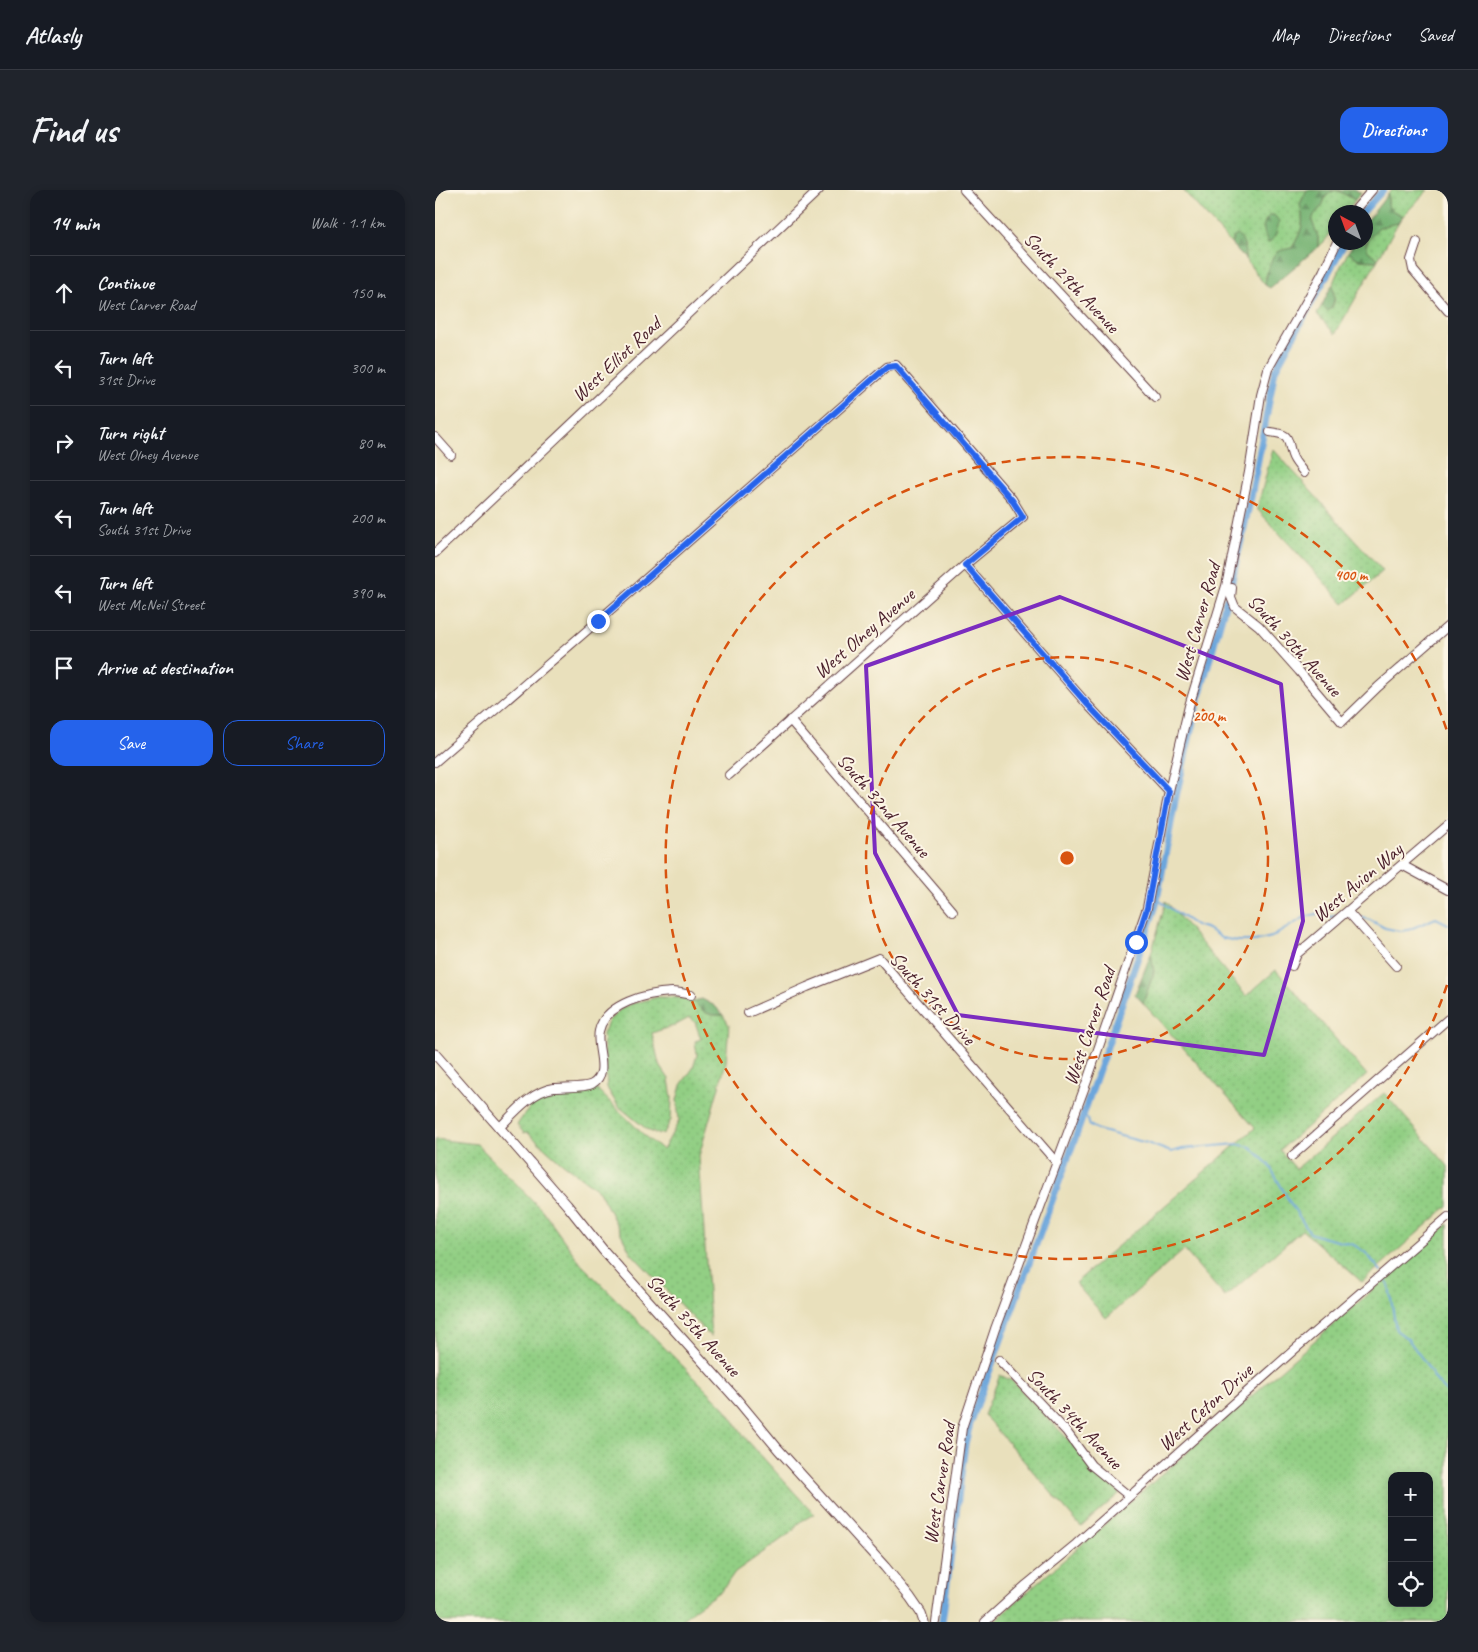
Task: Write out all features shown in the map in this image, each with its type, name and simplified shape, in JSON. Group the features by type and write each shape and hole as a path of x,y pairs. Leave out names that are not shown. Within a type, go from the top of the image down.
{"street":[{"name":"West Elliot Road","path":"435,553 819,190"},
{"name":"South 29th Avenue","path":"964,190 1155,397"},
{"path":"1359,205 1372,190"},
{"path":"1417,242 1411,260 1413,270 1448,311"},
{"name":"West Carver Road","path":"936,1622 962,1428 995,1329 1057,1163 1147,908 1169,791 1189,706 1226,586 1249,472 1261,395 1268,369 1323,272 1333,250"},
{"name":"West Olney Avenue","path":"435,762 584,634 873,379 887,367 896,366 1012,500 1023,517 965,565 729,775"},
{"path":"1270,432 1282,434 1288,438 1293,457 1304,473"},
{"path":"435,437 451,455"},
{"path":"965,565 1088,705 1169,791"},
{"name":"South 30th Avenue","path":"1233,588 1231,597 1235,607 1265,633 1342,722 1378,687 1448,626"},
{"name":"South 32nd Avenue","path":"790,720 953,911"},
{"name":"West Avion Way","path":"1292,966 1297,954 1448,825"},
{"path":"1402,865 1448,890"},
{"path":"1348,912 1396,966"},
{"name":"South 31st Drive","path":"748,1013 879,958 1057,1163"},
{"path":"499,1128 525,1103 538,1094 552,1088 591,1085 599,1077 603,1070 600,1057 599,1032 603,1019 610,1011 626,1003 654,994 674,992 691,995"},
{"path":"1292,1156 1448,1019"},
{"name":"South 35th Avenue","path":"435,1054 778,1449 879,1560 910,1597 921,1613 924,1622"},
{"name":"West Ceton Drive","path":"985,1622 1448,1217"},
{"name":"South 34th Avenue","path":"999,1360 1066,1431 1091,1465 1129,1496"}],"highlighted area":[{"path":"1060,597 1281,684 1303,921 1264,1055 958,1015 875,853 866,666"}],"green space":[{"path":"1183,190 1307,190 1300,204 1302,227 1298,237 1292,248 1277,252 1266,276 1265,285 1245,259 1244,244 1235,237 1231,244"},
{"path":"1307,190 1337,190 1326,196 1312,221 1318,237 1318,247 1270,288 1265,285 1272,259 1279,251 1292,248 1298,237 1302,222 1300,204"},
{"path":"1337,190 1355,200 1351,205 1328,205 1328,237 1318,247 1318,237 1312,221 1326,196"},
{"path":"1337,190 1356,190 1361,193 1355,200"},
{"path":"1392,190 1428,190 1403,216 1388,206 1388,194"},
{"path":"1388,194 1388,206 1403,216 1398,223 1379,227 1373,234 1373,213"},
{"path":"1270,215 1274,215 1279,221 1277,231 1268,243 1264,232 1264,225"},
{"path":"1398,223 1378,259 1367,250 1373,250 1373,233 1379,227"},
{"path":"1237,235 1243,243 1245,259 1231,244"},
{"path":"1349,250 1367,250 1378,259 1377,261 1360,260 1348,252"},
{"path":"1348,252 1360,260 1377,261 1335,334 1317,314 1322,305 1328,311 1333,304 1334,282"},
{"path":"1332,285 1334,299 1328,311 1322,305"},
{"path":"1273,449 1383,571 1344,604 1257,509"},
{"path":"1166,901 1246,996 1276,970 1367,1075 1280,1150 1296,1169 1384,1093 1448,1166 1448,1206 1362,1282 1302,1230 1225,1297 1184,1250 1106,1318 1075,1283 1255,1128 1143,1003 1154,972 1151,954"},
{"path":"1151,954 1154,972 1143,1003 1135,994"},
{"path":"658,997 679,998 691,1001 696,1003 706,1013 723,1015 729,1025 726,1062 699,1156 711,1337 631,1253 599,1191 562,1163 527,1132 524,1133 517,1125 534,1104 549,1094 594,1089 599,1091 647,1138 663,1150 679,1121 677,1100 681,1085 693,1068 697,1055 695,1041 701,1039 695,1022 689,1018 652,1033 659,1064 669,1079 672,1098 671,1120 664,1133 658,1134 649,1131 618,1106 607,1088 603,1034 609,1020 621,1009 631,1004"},
{"path":"702,999 715,1006 723,1015 713,1015 706,1012 693,1001"},
{"path":"435,1139 477,1144 542,1210 581,1264 725,1408 747,1440 814,1514 800,1522 792,1532 735,1572 723,1589 679,1622 435,1622"},
{"path":"1448,1224 1448,1622 993,1622"},
{"path":"1000,1375 1012,1381 1120,1493 1081,1527 984,1415"}],"waterway":[{"path":"1369,205 1383,190"},
{"path":"1232,580 1251,497 1275,370 1341,250"},
{"path":"942,1622 965,1444 970,1424 1077,1133 1156,905 1175,801 1197,704 1227,598"},
{"path":"1157,899 1195,925 1208,929 1221,938 1238,941 1255,941 1272,937 1305,917 1320,913 1332,917 1337,915"},
{"path":"1357,917 1368,919 1385,928 1400,931 1408,930 1436,918 1448,924"},
{"path":"1083,1115 1087,1118 1090,1125 1098,1130 1147,1143 1171,1152 1182,1149 1237,1144 1251,1147 1269,1165 1310,1233 1354,1245 1366,1253 1381,1271"},
{"path":"1383,1276 1389,1286 1396,1330 1408,1339 1434,1378 1448,1394"}],"route":[{"path":"598,621 887,367 896,366 943,418 1012,500 1023,517 965,565 1088,705 1169,791 1147,908 1136,942"}]}
